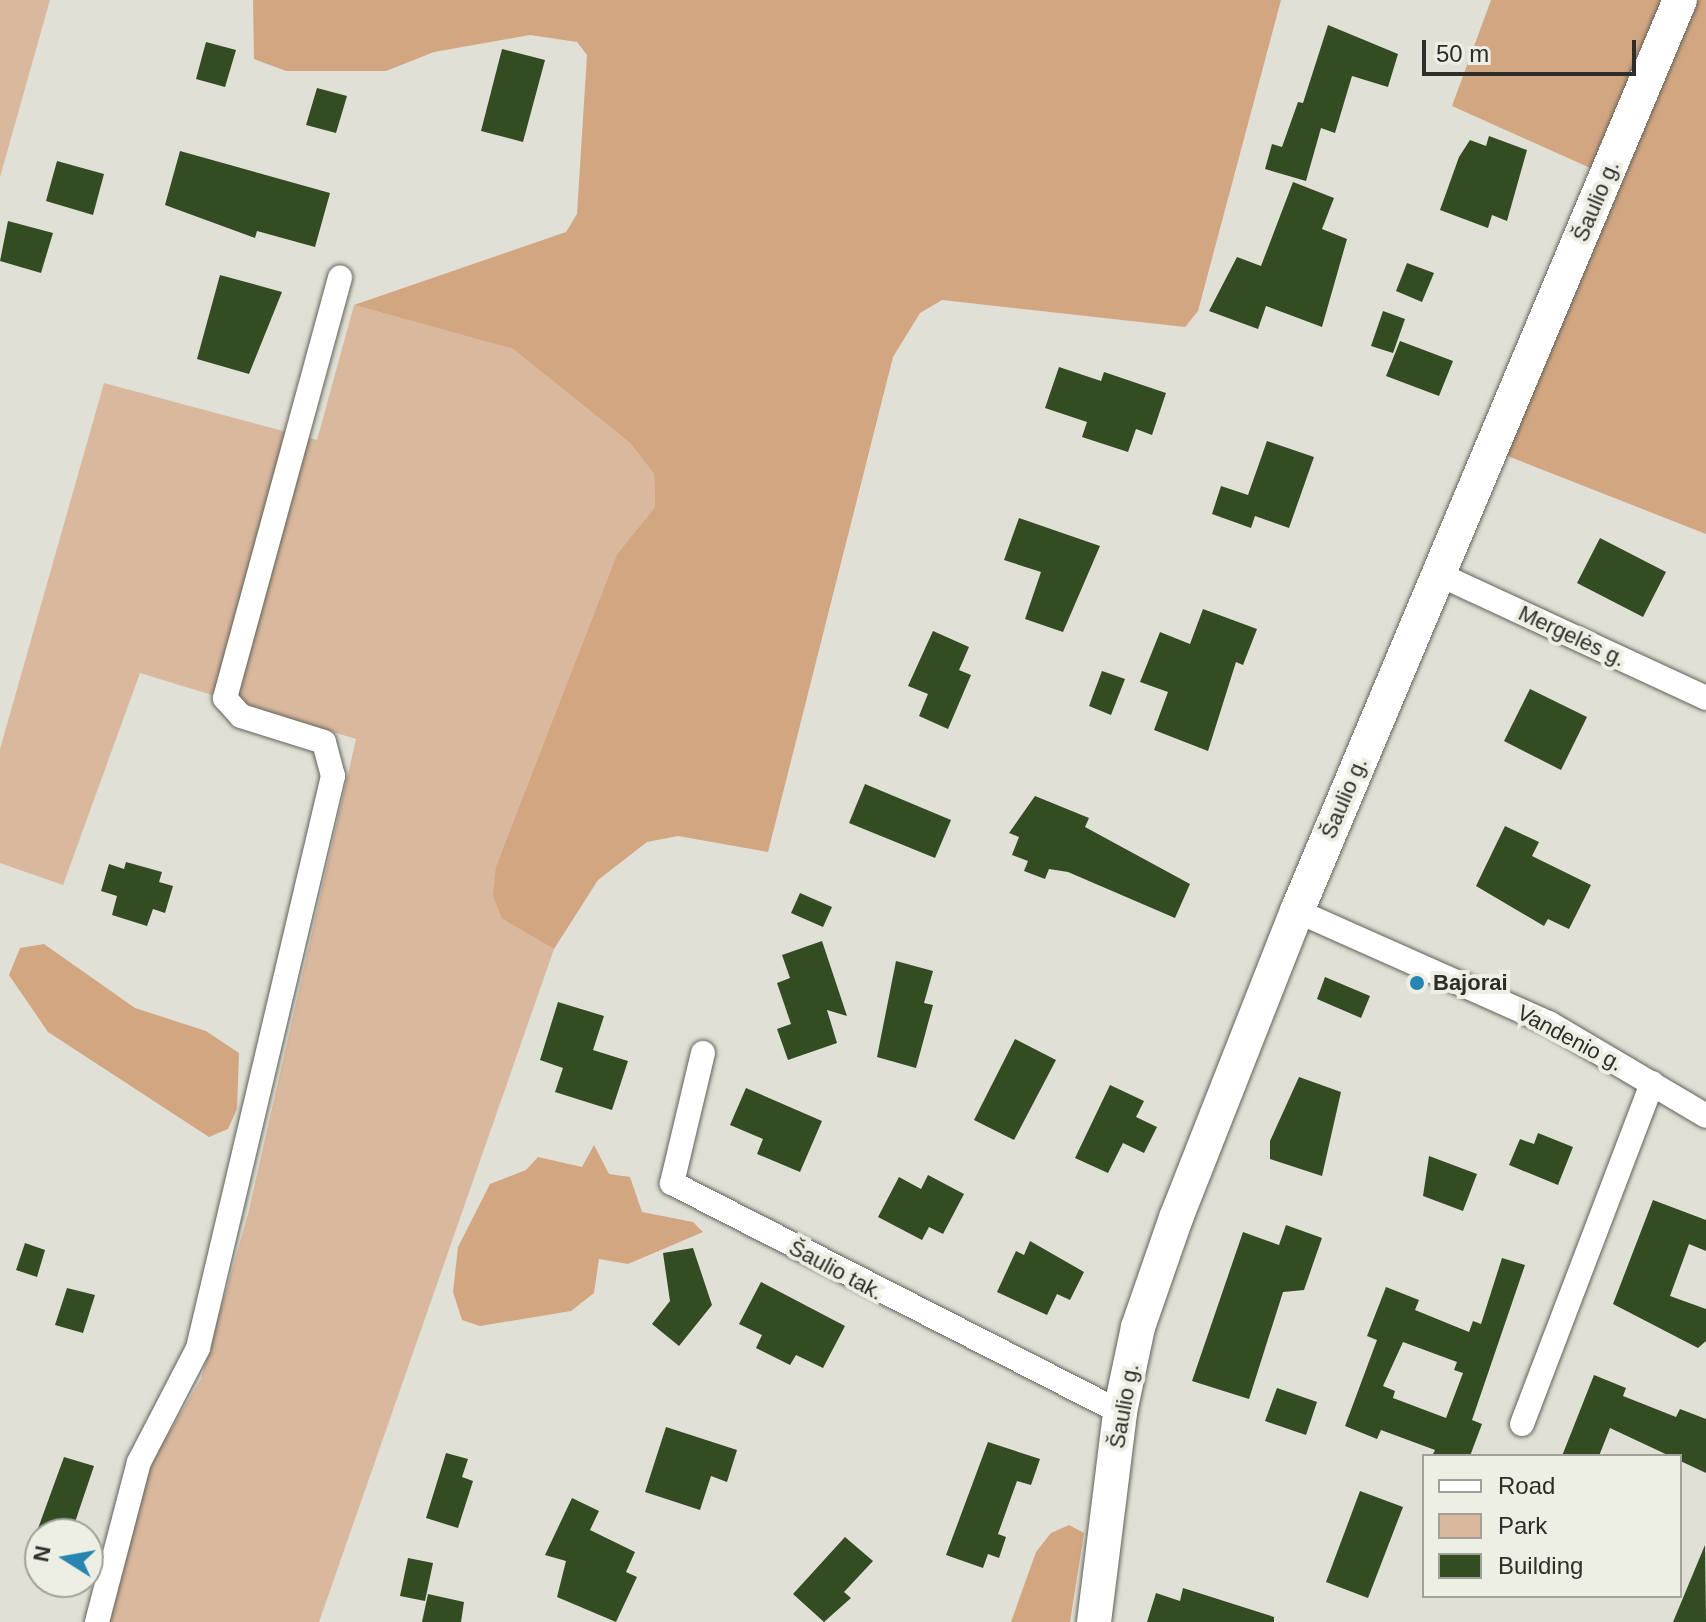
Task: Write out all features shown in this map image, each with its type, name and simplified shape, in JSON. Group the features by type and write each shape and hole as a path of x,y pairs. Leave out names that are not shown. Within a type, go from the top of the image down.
{"street":[{"name":"Šaulio g.","path":"1094,1622 1120,1412 1138,1327 1171,1232 1297,911 1680,0"},
{"path":"97,1622 139,1462 198,1348 333,776 324,742 241,716 225,698 340,277"},
{"name":"Mergelės g.","path":"1438,574 1706,698"},
{"name":"Vandenio g.","path":"1297,911 1549,1023 1706,1116"},
{"name":"Šaulio tak.","path":"703,1053 672,1183 1120,1412"},
{"path":"1522,1424 1652,1083"}],"green space":[{"path":"0,0 50,0 0,177"},
{"path":"354,305 513,349 630,443 654,474 655,507 617,554 496,866 502,919 554,949 319,1622 107,1622 147,1470 201,1379 248,1214 356,739 140,673 63,885 0,863 0,749 104,383 317,440"}],"shaded area":[{"path":"253,0 1281,0 1198,311 1185,327 942,300 920,313 893,357 768,852 678,836 647,842 598,880 554,949 502,919 493,896 496,866 617,554 655,507 654,474 630,443 513,349 354,305 566,232 577,214 587,55 577,42 530,35 434,52 386,71 286,71 254,59"},
{"path":"1491,0 1706,0 1706,534 1505,455 1617,180 1452,106"},
{"path":"44,944 135,1008 206,1031 239,1053 237,1109 228,1129 209,1137 48,1032 9,975 20,948"},
{"path":"594,1145 609,1174 630,1177 642,1212 693,1222 703,1232 628,1264 599,1259 594,1293 571,1311 480,1326 462,1320 453,1292 458,1247 490,1184 526,1170 538,1157 582,1167"},
{"path":"1069,1525 1084,1533 1070,1622 1011,1622 1036,1552 1051,1533"}],"building":[{"path":"1328,25 1398,54 1388,87 1352,76 1335,133 1321,128 1306,181 1265,169 1272,144 1282,147 1298,102 1303,103"},
{"path":"206,42 236,50 225,87 196,79"},
{"path":"502,49 545,60 523,142 481,131"},
{"path":"317,88 347,96 336,133 306,125"},
{"path":"1489,136 1527,150 1507,221 1492,215 1488,228 1440,210 1459,157 1470,140 1486,146"},
{"path":"180,151 330,193 315,247 257,231 255,238 165,205"},
{"path":"57,161 104,174 93,215 46,201"},
{"path":"1293,182 1334,198 1322,229 1347,239 1322,327 1266,306 1258,329 1209,311 1237,257 1261,266"},
{"path":"8,221 53,233 41,273 0,261"},
{"path":"1407,263 1434,273 1422,302 1396,291"},
{"path":"220,275 282,292 249,374 197,359"},
{"path":"1383,311 1405,319 1393,353 1371,346"},
{"path":"1400,341 1453,361 1439,396 1386,376"},
{"path":"1059,367 1101,381 1104,372 1166,393 1152,435 1136,429 1128,452 1082,437 1087,422 1045,408"},
{"path":"1267,441 1314,457 1289,528 1255,516 1251,528 1212,514 1221,486 1248,495"},
{"path":"1019,518 1100,546 1063,632 1025,619 1041,572 1004,560"},
{"path":"1600,538 1666,572 1643,617 1577,583"},
{"path":"1203,609 1257,629 1243,665 1236,662 1208,751 1154,730 1168,692 1140,682 1160,632 1190,644"},
{"path":"933,631 969,647 959,670 971,675 948,729 919,716 928,694 908,686"},
{"path":"1102,671 1125,679 1111,715 1089,706"},
{"path":"1530,689 1587,717 1561,770 1504,741"},
{"path":"865,784 951,820 935,858 849,823"},
{"path":"1035,796 1089,818 1085,827 1190,884 1175,918 1068,872 1049,869 1045,879 1024,871 1028,861 1012,855 1019,837 1009,833"},
{"path":"1505,826 1539,842 1532,856 1591,885 1569,929 1548,919 1544,926 1476,886"},
{"path":"126,862 162,872 159,882 173,886 165,913 153,909 147,926 112,915 117,896 101,891 109,864 124,869"},
{"path":"800,893 832,907 823,927 791,913"},
{"path":"822,941 847,1016 827,1010 837,1043 788,1060 777,1029 791,1024 777,983 790,978 782,955"},
{"path":"896,961 933,971 924,1003 933,1005 916,1068 877,1057"},
{"path":"1325,977 1370,996 1361,1018 1317,999"},
{"path":"558,1002 604,1016 593,1050 628,1061 612,1110 555,1092 563,1068 540,1060"},
{"path":"1015,1039 1056,1060 1014,1140 974,1120"},
{"path":"1299,1077 1341,1092 1322,1176 1270,1159 1270,1141"},
{"path":"1110,1085 1144,1101 1136,1117 1157,1127 1144,1153 1123,1143 1108,1173 1075,1158"},
{"path":"746,1088 822,1121 800,1172 757,1154 763,1139 730,1125"},
{"path":"1538,1133 1573,1147 1558,1185 1509,1165 1520,1139 1534,1144"},
{"path":"1429,1156 1477,1174 1463,1211 1423,1196"},
{"path":"928,1175 964,1194 943,1234 929,1227 922,1240 878,1217 899,1177 921,1189"},
{"path":"1653,1200 1706,1220 1706,1251 1689,1244 1670,1296 1706,1309 1706,1341 1698,1348 1613,1304"},
{"path":"1286,1225 1322,1238 1304,1290 1283,1292 1249,1399 1192,1381 1243,1232 1279,1245"},
{"path":"1030,1241 1084,1272 1070,1300 1057,1294 1047,1315 997,1292 1016,1251 1024,1255"},
{"path":"25,1243 45,1250 37,1277 16,1270"},
{"path":"693,1248 712,1305 679,1346 652,1324 670,1301 663,1253"},
{"path":"1502,1258 1525,1265 1472,1420 1482,1424 1471,1454 1433,1454 1435,1450 1381,1430 1377,1439 1345,1426 1377,1340 1367,1336 1386,1287 1419,1300 1415,1310 1469,1332 1473,1321 1481,1324","holes":["1403,1342 1457,1362 1454,1370 1463,1373 1446,1418 1393,1398 1395,1391 1383,1386"]},
{"path":"761,1282 845,1326 823,1368 796,1355 790,1365 756,1348 762,1335 739,1324"},
{"path":"67,1288 95,1295 83,1333 55,1325"},
{"path":"1594,1375 1626,1388 1623,1396 1676,1417 1680,1409 1706,1419 1706,1473 1682,1462 1682,1454 1665,1454 1610,1428 1600,1454 1563,1454"},
{"path":"1277,1388 1317,1402 1306,1435 1265,1421"},
{"path":"666,1427 737,1450 727,1482 711,1476 700,1510 645,1492"},
{"path":"988,1442 1040,1459 1031,1485 1017,1481 998,1534 1006,1537 999,1558 988,1554 983,1568 946,1555"},
{"path":"446,1453 468,1459 462,1477 473,1481 458,1528 426,1518"},
{"path":"64,1457 94,1466 76,1518 42,1518"},
{"path":"1360,1491 1403,1507 1368,1598 1326,1582"},
{"path":"572,1498 599,1511 590,1530 635,1552 626,1572 637,1577 616,1622 557,1597 566,1561 545,1555"},
{"path":"845,1537 873,1561 844,1592 851,1598 824,1622 793,1594"},
{"path":"1705,1545 1706,1622 1673,1622"},
{"path":"408,1558 433,1563 425,1601 400,1596"},
{"path":"1183,1588 1274,1617 1274,1622 1147,1622 1156,1593 1180,1601"},
{"path":"428,1594 464,1602 461,1622 422,1622"}],"place":[{"name":"Bajorai","path":"1417,983"}]}
